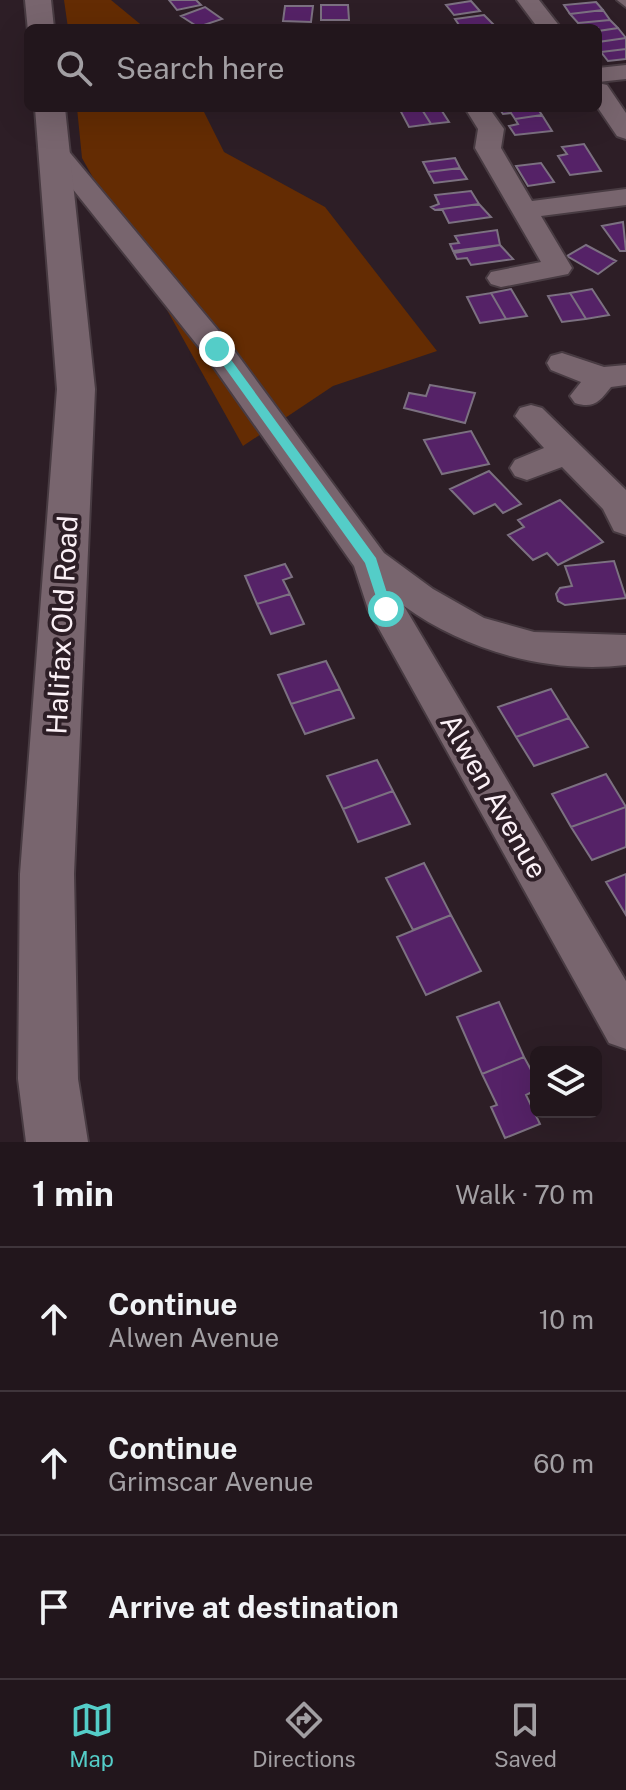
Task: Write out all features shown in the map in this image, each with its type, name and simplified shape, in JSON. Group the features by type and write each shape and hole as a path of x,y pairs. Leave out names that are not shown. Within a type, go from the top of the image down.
{"street":[{"path":"38,0 40,24"},
{"path":"528,0 547,24"},
{"path":"602,75 626,72"},
{"path":"602,96 626,131"},
{"name":"Halifax Old Road","path":"51,112 57,153 76,389 47,874 48,1079 57,1142"},
{"path":"480,112 491,129 488,148 527,210 558,268 501,278"},
{"path":"57,153 217,349 371,562 420,599 473,630 534,647 609,652 626,650"},
{"path":"527,210 626,197"},
{"path":"562,363 604,383"},
{"path":"531,416 618,503 626,522"},
{"path":"527,468 567,452"},
{"name":"Alwen Avenue","path":"371,562 386,609 626,1026"}],"shaded area":[{"path":"64,0 111,0 140,24 67,24"},
{"path":"77,112 204,112 224,152 325,207 437,351 333,386 243,446 82,158"}],"building":[{"path":"169,0 196,0 201,5 177,10"},
{"path":"471,1 480,11 454,15 446,5"},
{"path":"596,2 603,10 570,14 564,5"},
{"path":"321,5 348,5 349,20 321,20"},
{"path":"285,6 313,6 311,22 283,21"},
{"path":"205,7 222,19 193,24 181,16"},
{"path":"603,10 610,20 578,23 570,14"},
{"path":"484,15 493,24 458,24 455,19"},
{"path":"610,20 618,28 602,30 602,24 578,23"},
{"path":"618,28 626,38 602,41 602,30"},
{"path":"626,38 626,49 602,52 602,41"},
{"path":"626,49 626,59 608,61 602,52"},
{"path":"401,112 424,112 431,124 409,127"},
{"path":"424,112 443,112 449,122 431,124"},
{"path":"502,112 540,112 542,115 515,119 511,113"},
{"path":"542,115 552,131 515,135 509,126 518,124 515,119"},
{"path":"584,144 601,171 570,175 558,156 567,154 562,147"},
{"path":"455,158 460,168 428,172 423,162"},
{"path":"541,163 554,182 528,186 516,166"},
{"path":"460,168 467,179 434,183 428,172"},
{"path":"471,191 479,204 435,210 431,207 439,204 435,195"},
{"path":"479,204 491,217 449,223 442,209"},
{"path":"623,222 626,251 620,251 602,226"},
{"path":"497,230 500,245 453,251 450,244 459,243 455,236"},
{"path":"500,245 513,259 471,265 467,258 457,259 454,253"},
{"path":"586,245 616,261 598,274 567,256"},
{"path":"511,289 527,316 506,319 491,293"},
{"path":"592,289 609,315 586,319 570,293"},
{"path":"491,293 506,319 480,323 467,297"},
{"path":"570,293 586,319 562,322 548,296"},
{"path":"430,385 475,393 465,423 404,408 409,393 426,396"},
{"path":"471,431 489,464 442,474 424,440"},
{"path":"489,471 521,504 503,513 495,504 474,514 450,489"},
{"path":"560,500 603,542 558,565 547,553 533,560 508,535 524,527 518,520"},
{"path":"614,561 626,598 565,605 558,601 556,594 560,588 572,586 565,566"},
{"path":"285,564 292,577 283,580 290,594 257,604 245,576"},
{"path":"290,594 304,624 271,634 257,604"},
{"path":"326,661 340,689 291,704 278,675"},
{"path":"340,689 354,718 305,734 291,704"},
{"path":"551,689 569,718 516,737 498,707"},
{"path":"569,718 588,747 534,766 516,737"},
{"path":"377,760 393,791 343,809 327,776"},
{"path":"606,774 626,807 571,827 552,794"},
{"path":"393,791 410,824 358,842 343,809"},
{"path":"626,807 626,847 592,860 571,827"},
{"path":"424,863 451,915 413,930 386,878"},
{"path":"626,874 626,915 606,882"},
{"path":"451,915 481,971 426,995 397,937"},
{"path":"499,1002 524,1057 482,1074 457,1017"},
{"path":"524,1057 530,1068 530,1093 526,1095 530,1103 530,1118 537,1118 540,1124 505,1138 491,1107 497,1105 482,1074"}],"route":[{"path":"217,349 371,562 386,609"}]}
